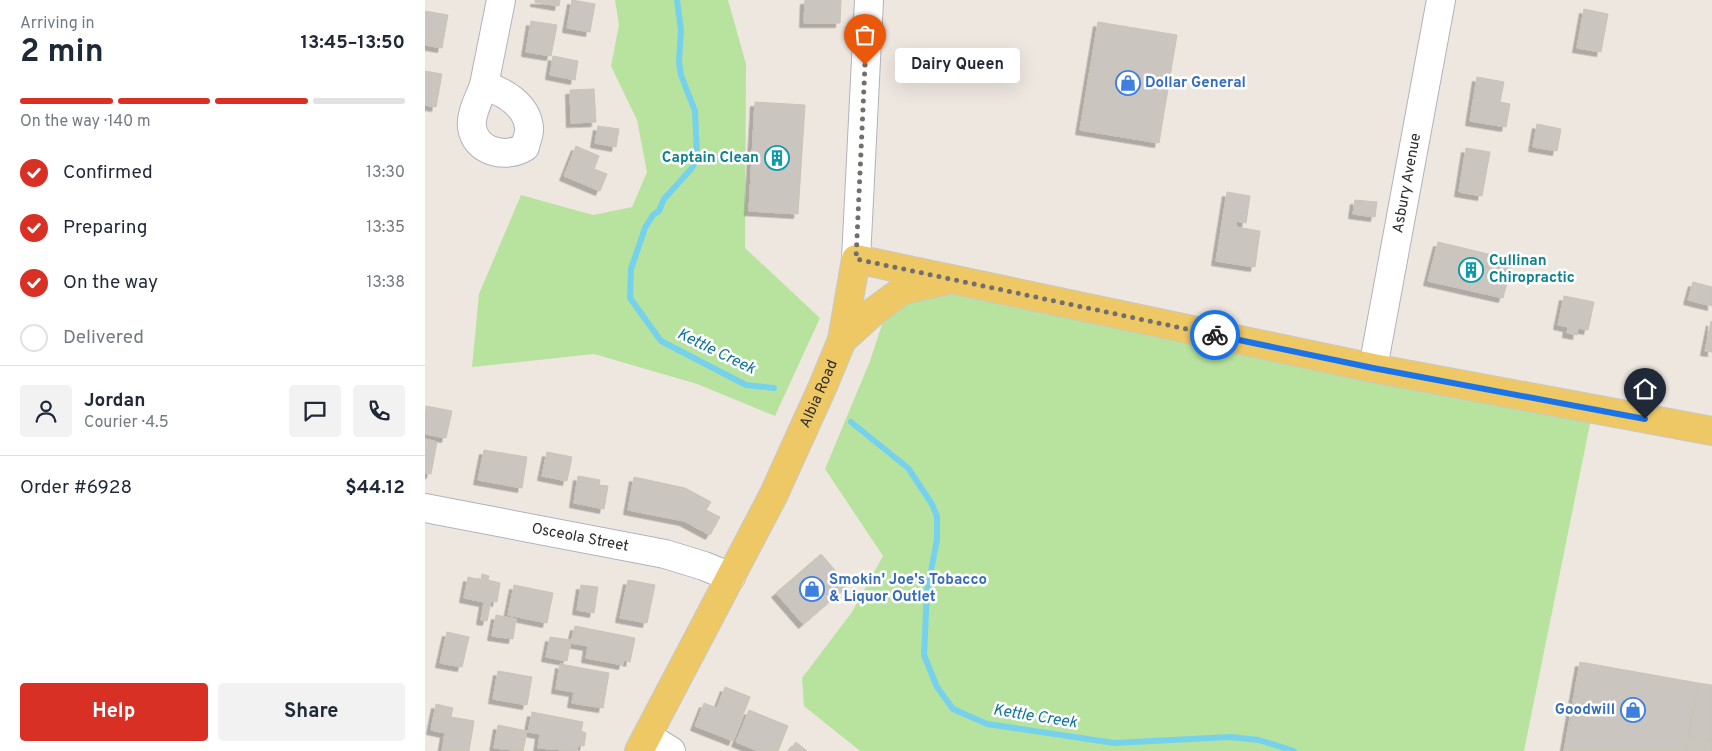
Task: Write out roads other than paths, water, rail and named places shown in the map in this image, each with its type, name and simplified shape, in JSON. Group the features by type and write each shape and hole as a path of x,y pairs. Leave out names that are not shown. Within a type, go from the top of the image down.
{"main road":[{"path":"856,259 1373,368 1712,431"},
{"name":"Albia Road","path":"643,743 773,496 842,340 856,259"},
{"path":"842,340 873,312 903,290 952,279"}],"street":[{"path":"484,85 501,0"},
{"name":"Albia Road","path":"856,259 869,0"},
{"name":"Asbury Avenue","path":"1373,368 1441,0"},
{"name":"Osceola Street","path":"425,508 665,554 704,566 731,577"},
{"path":"643,743 671,751"}],"waterway":[{"name":"Kettle Creek","path":"677,0 681,30 679,62 681,75 695,111 697,157 692,168 664,199 659,211 653,215 645,228 631,269 630,298 661,341 746,385 774,388"},
{"name":"Kettle Creek","path":"851,422 908,468 932,504 937,517 937,540 927,591 924,655 937,687 953,709 987,724 1114,743 1230,737 1259,740 1294,751"}],"place":[{"name":"Dairy Queen","path":"865,65"},
{"name":"Dollar General","path":"1128,83"},
{"name":"Captain Clean","path":"777,158"},
{"name":"Cullinan Chiropractic","path":"1471,270"},
{"name":"Smokin' Joe's Tobacco & Liquor Outlet","path":"812,589"},
{"name":"Goodwill","path":"1633,710"}]}
